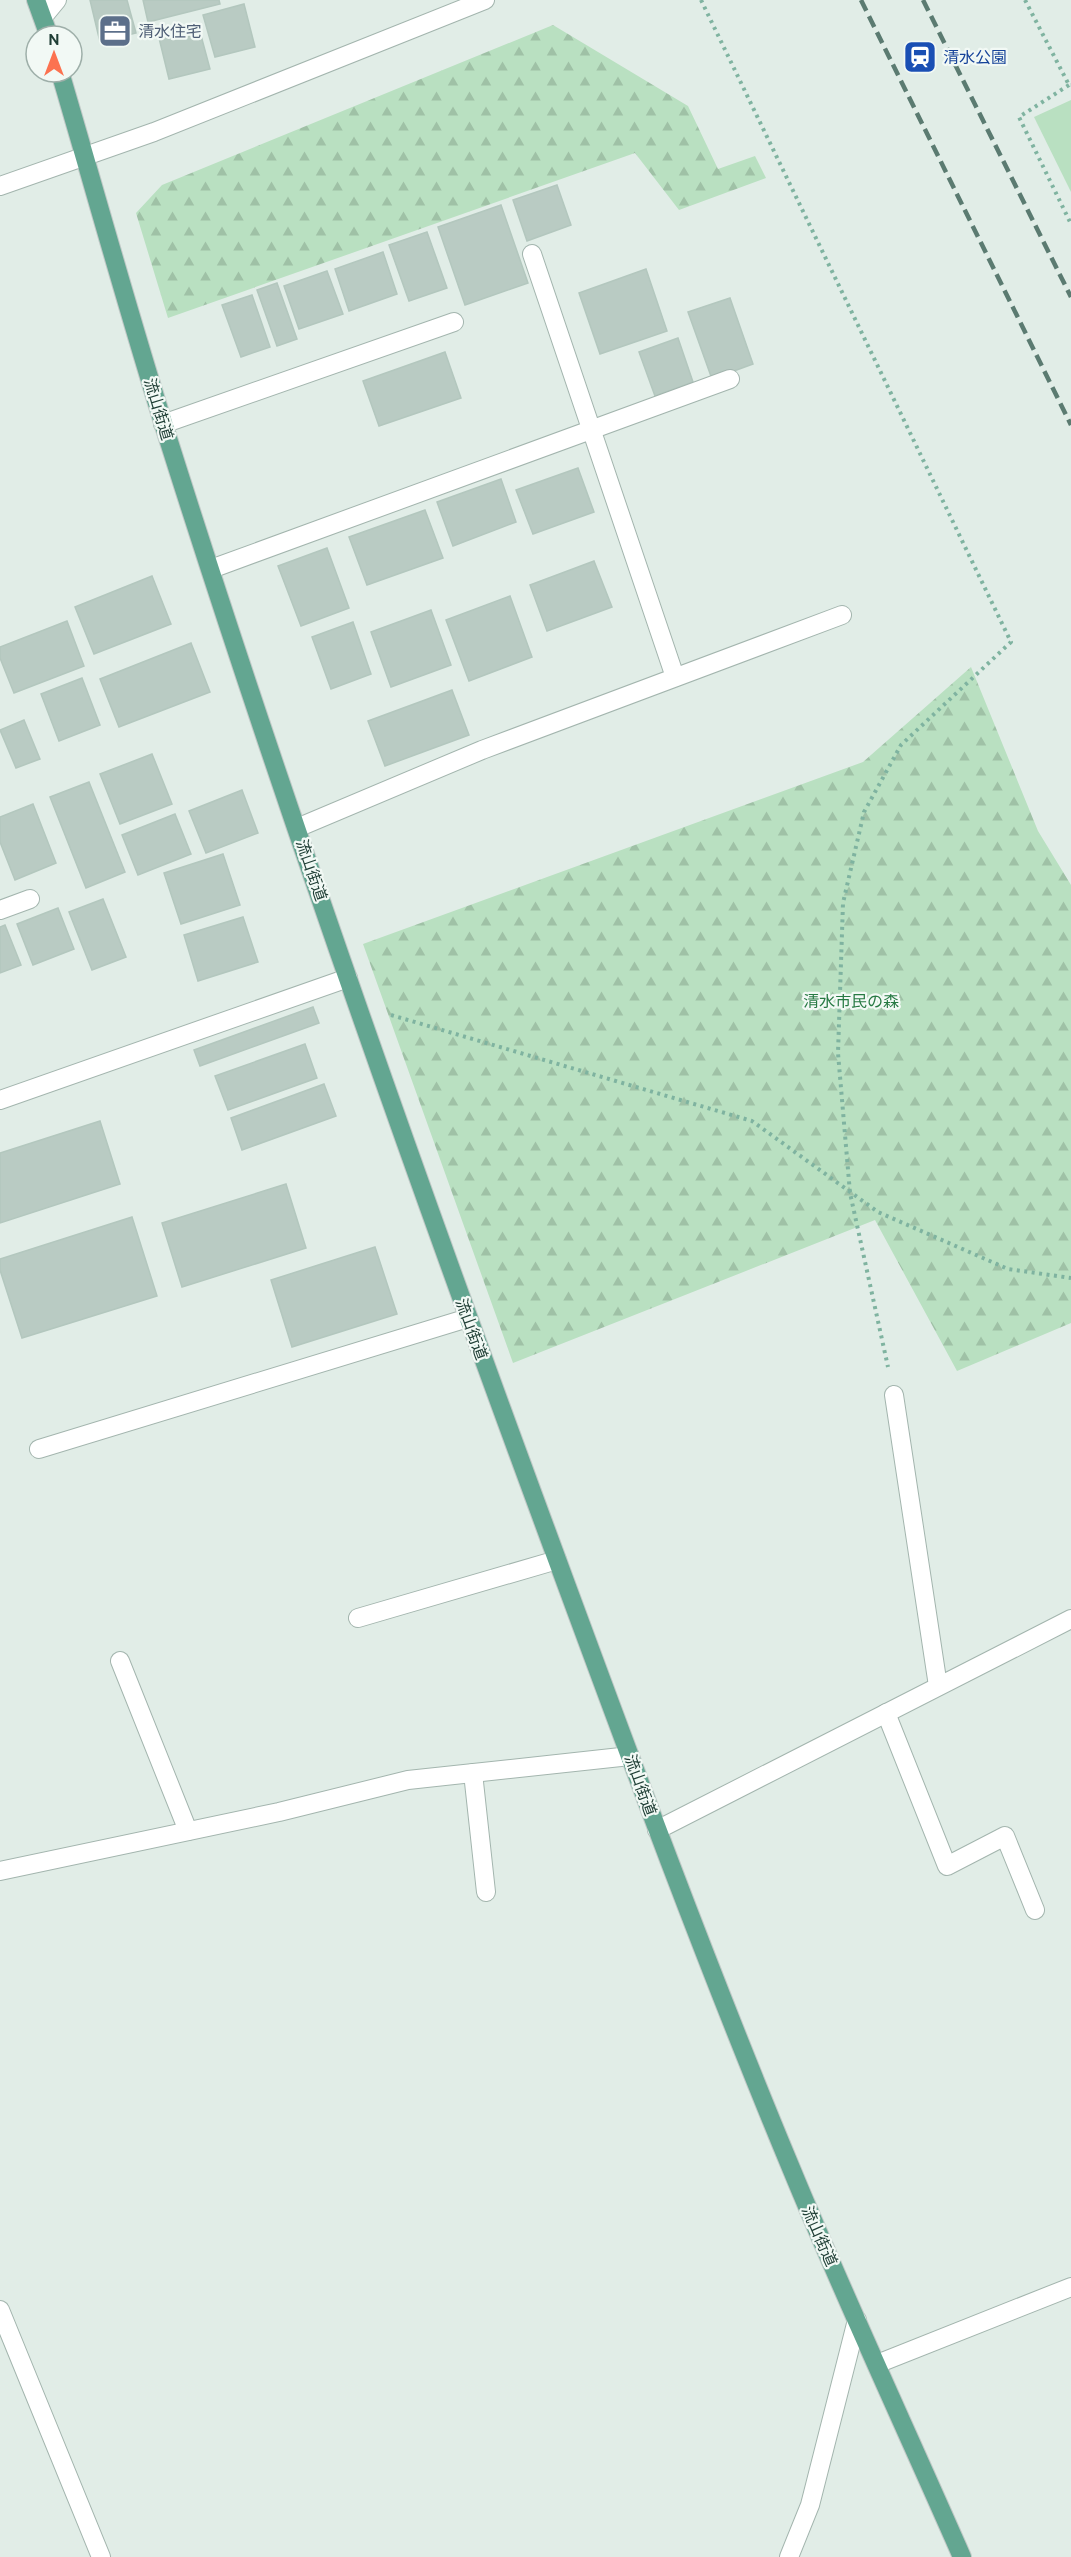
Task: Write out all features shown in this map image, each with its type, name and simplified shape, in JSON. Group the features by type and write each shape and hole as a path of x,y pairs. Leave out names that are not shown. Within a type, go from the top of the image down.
{"main road":[{"path":"39,9 45,24"},
{"name":"流山街道","path":"64,84 163,424 348,978 468,1318 657,1830 760,2093 962,2557"}],"street":[{"path":"39,9 57,0"},
{"path":"0,186 154,132 485,0"},
{"path":"532,254 675,677"},
{"path":"163,424 454,322"},
{"path":"211,570 730,379"},
{"path":"297,828 482,750 842,615"},
{"path":"0,910 30,899"},
{"path":"0,1100 348,978"},
{"path":"39,1449 468,1318"},
{"path":"894,1395 938,1686"},
{"path":"358,1618 557,1560"},
{"path":"657,1830 1071,1619"},
{"path":"120,1660 188,1831"},
{"path":"886,1713 947,1866 1005,1836 1035,1910"},
{"path":"0,1871 279,1812 408,1780 630,1756"},
{"path":"473,1773 486,1892"},
{"path":"877,2364 1071,2287"},
{"path":"0,2310 101,2557"},
{"path":"789,2557 810,2505 857,2320"}],"path":[{"path":"701,0 1011,642 901,745 864,812 843,903 838,1053 850,1193 894,1395"},
{"path":"1025,0 1070,85 1018,117 1071,224"},
{"path":"358,1005 752,1121 878,1212 1008,1269 1071,1278"}],"green space":[{"path":"553,25 688,106 718,169 755,156 766,178 679,210 635,153 168,318 136,213 162,185"},
{"path":"1071,100 1071,192 1034,117"},
{"name":"清水市民の森","path":"971,667 1038,831 1071,885 1071,1323 957,1371 875,1220 513,1363 363,944 863,762"}],"building":[{"path":"90,0 127,0 136,33 100,42"},
{"path":"143,0 219,0 220,4 148,22"},
{"path":"244,4 255,47 215,57 203,15"},
{"path":"199,28 210,69 169,79 159,38"},
{"path":"557,185 571,225 527,241 513,200"},
{"path":"501,205 528,283 465,305 438,227"},
{"path":"427,232 447,288 409,301 389,245"},
{"path":"383,252 397,294 349,311 335,269"},
{"path":"646,269 667,331 600,354 579,293"},
{"path":"327,271 343,314 299,329 284,286"},
{"path":"277,283 297,339 277,346 257,290"},
{"path":"252,295 270,347 241,357 222,305"},
{"path":"730,298 753,364 712,379 688,312"},
{"path":"678,338 693,382 655,396 639,352"},
{"path":"445,352 461,398 379,426 363,381"},
{"path":"578,468 594,512 533,534 516,490"},
{"path":"501,479 516,522 453,546 437,502"},
{"path":"425,510 443,558 367,585 349,537"},
{"path":"327,548 349,608 301,626 278,566"},
{"path":"594,561 612,607 547,631 530,585"},
{"path":"152,576 171,624 94,654 75,607"},
{"path":"510,596 532,657 469,681 446,620"},
{"path":"431,610 451,665 391,687 371,632"},
{"path":"67,621 84,666 14,693 0,658 0,647"},
{"path":"353,622 371,674 331,689 312,637"},
{"path":"191,643 210,692 119,727 100,679"},
{"path":"82,678 100,725 59,741 41,694"},
{"path":"452,690 469,735 385,766 368,721"},
{"path":"24,720 40,759 16,768 0,730"},
{"path":"152,754 172,804 120,824 100,774"},
{"path":"89,782 125,872 86,888 50,797"},
{"path":"242,790 258,833 206,853 189,811"},
{"path":"33,804 56,863 15,880 0,842 0,817"},
{"path":"175,814 191,854 138,875 122,835"},
{"path":"223,854 240,905 181,924 164,873"},
{"path":"103,899 126,957 92,970 69,912"},
{"path":"58,908 74,949 33,965 17,924"},
{"path":"243,917 258,962 198,981 184,935"},
{"path":"5,925 21,965 0,973 0,927"},
{"path":"313,1007 319,1023 200,1066 194,1050"},
{"path":"305,1044 317,1078 228,1110 215,1076"},
{"path":"324,1084 336,1116 242,1150 231,1118"},
{"path":"100,1121 120,1184 0,1223 0,1153"},
{"path":"286,1184 306,1248 182,1287 162,1223"},
{"path":"132,1217 157,1296 22,1338 0,1270 0,1259"},
{"path":"375,1247 397,1314 292,1347 271,1280"}],"railway":[{"path":"861,0 1071,425"},
{"path":"923,0 1071,297"}],"place":[{"name":"清水住宅","path":"115,31"},
{"name":"清水公園","path":"920,57"}]}
